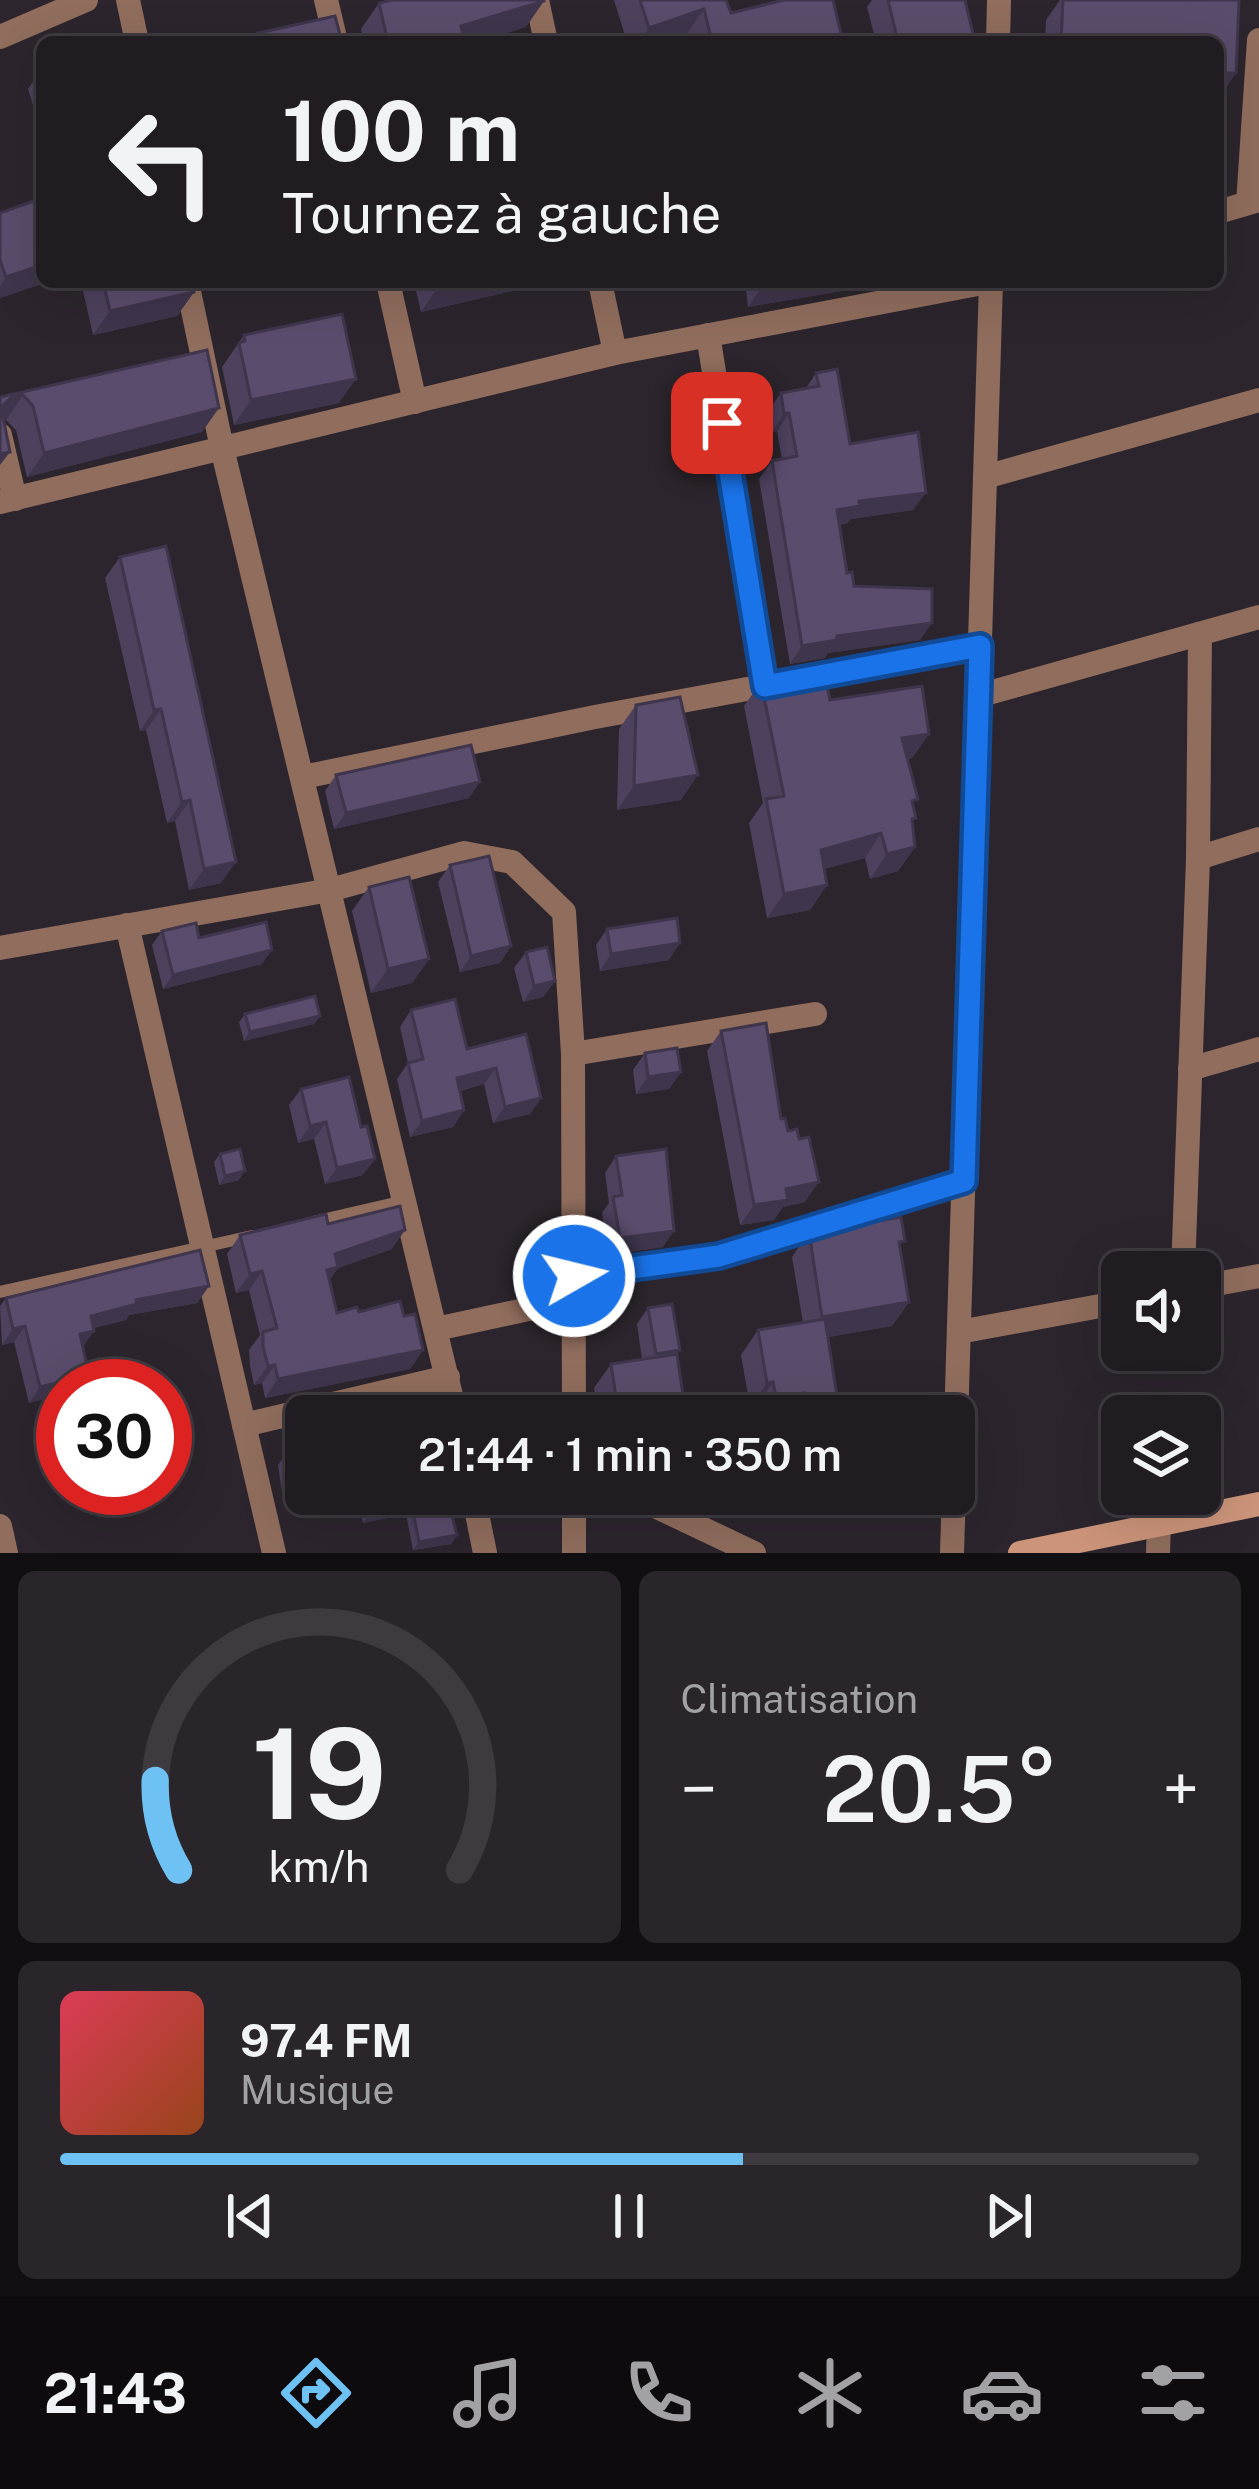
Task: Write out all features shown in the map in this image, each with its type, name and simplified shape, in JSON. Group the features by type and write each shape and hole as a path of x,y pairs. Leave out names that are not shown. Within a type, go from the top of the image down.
{"main road":[{"path":"1020,1553 1259,1504"}],"street":[{"path":"0,37 86,0"},
{"path":"128,0 136,36"},
{"path":"326,0 334,36"},
{"path":"537,0 545,36"},
{"path":"998,36 999,0"},
{"path":"1224,210 1254,201 1259,40"},
{"path":"189,288 223,448 452,1395"},
{"path":"389,288 415,402"},
{"path":"600,288 615,353"},
{"path":"0,435 7,501 615,353 957,288"},
{"path":"956,1395 989,288"},
{"path":"708,335 765,686"},
{"path":"985,477 1259,400"},
{"path":"978,696 1259,617"},
{"path":"1184,1251 1201,634"},
{"path":"302,777 980,646"},
{"path":"1198,858 1259,839"},
{"path":"0,948 330,890 464,853 512,862 564,912 573,1054 574,1395"},
{"path":"127,925 274,1553"},
{"path":"573,1054 815,1014"},
{"path":"1190,1070 1259,1049"},
{"path":"436,1328 574,1287 719,1256 964,1181"},
{"path":"1221,1283 1259,1276"},
{"path":"959,1332 1101,1306"},
{"path":"244,1425 448,1377"},
{"path":"477,1515 485,1553"},
{"path":"574,1515 574,1553"},
{"path":"683,1515 754,1553"},
{"path":"952,1553 953,1515"},
{"path":"1158,1553 1159,1523"},
{"path":"0,1526 6,1553"}],"lane":[{"path":"292,1227 405,1201"},
{"path":"0,1292 269,1232"}],"building":[{"path":"544,0 461,26 464,36 387,36 379,3"},
{"path":"640,0 726,0 731,13 784,0 833,0 842,36 711,36 704,9 649,28"},
{"path":"888,0 965,0 974,36 897,36"},
{"path":"1063,0 1239,0 1236,73 1224,73 1224,36 1061,36"},
{"path":"335,16 340,36 259,36"},
{"path":"36,200 36,267 6,277 0,260 0,213"},
{"path":"104,288 193,288 194,292 110,311"},
{"path":"342,314 356,379 251,400 239,343 245,341 244,335"},
{"path":"207,350 219,408 44,453 33,406 23,395 14,395 1,407 10,452 0,454 0,397"},
{"path":"837,369 850,444 918,432 926,493 859,501 860,506 837,510 847,573 852,572 854,586 932,589 932,623 837,636 837,640 802,646 772,461 797,456 781,393 819,386 816,373"},
{"path":"166,546 236,862 204,869 190,800 182,802 161,709 154,710 120,557"},
{"path":"824,670 830,700 922,686 929,734 902,738 918,799 912,801 915,847 887,854 881,833 821,850 827,885 784,894 766,799 784,796 761,682"},
{"path":"680,697 698,775 634,786 636,705"},
{"path":"471,745 480,782 346,813 336,775"},
{"path":"489,856 511,946 471,956 450,865"},
{"path":"409,877 429,959 388,969 369,887"},
{"path":"677,918 680,943 611,954 607,929"},
{"path":"266,922 272,950 173,975 162,931 196,923 199,938"},
{"path":"547,947 555,981 534,986 526,952"},
{"path":"315,996 320,1016 250,1032 245,1014"},
{"path":"455,999 467,1049 526,1034 541,1098 505,1107 496,1068 457,1078 464,1110 422,1121 408,1063 423,1059 411,1010"},
{"path":"766,1023 781,1119 785,1118 788,1131 797,1129 799,1139 809,1137 819,1182 786,1189 788,1200 754,1205 721,1031"},
{"path":"677,1048 681,1072 648,1077 645,1053"},
{"path":"349,1077 361,1127 367,1126 375,1159 337,1168 326,1122 310,1126 301,1089"},
{"path":"240,1149 245,1171 225,1176 220,1154"},
{"path":"666,1149 674,1231 620,1238 613,1197 622,1195 616,1156"},
{"path":"400,1206 405,1230 335,1254 338,1267 327,1270 337,1313 400,1301 404,1316 415,1314 423,1350 278,1379 275,1365 268,1366 263,1346 263,1332 277,1328 262,1271 250,1274 240,1235 326,1214 328,1224"},
{"path":"901,1217 905,1241 899,1242 909,1302 822,1317 809,1232"},
{"path":"200,1250 209,1286 136,1300 137,1304 91,1316 94,1331 80,1334 85,1359 36,1359 36,1371 25,1326 13,1329 6,1298"},
{"path":"672,1304 680,1350 656,1354 648,1308"},
{"path":"825,1319 837,1395 776,1395 773,1382 767,1383 758,1330"},
{"path":"677,1354 683,1395 616,1395 611,1364"},
{"path":"414,1515 452,1515 457,1535 419,1542"}],"route":[{"path":"574,1276 719,1256 964,1181 980,646 765,686 722,423"}]}
